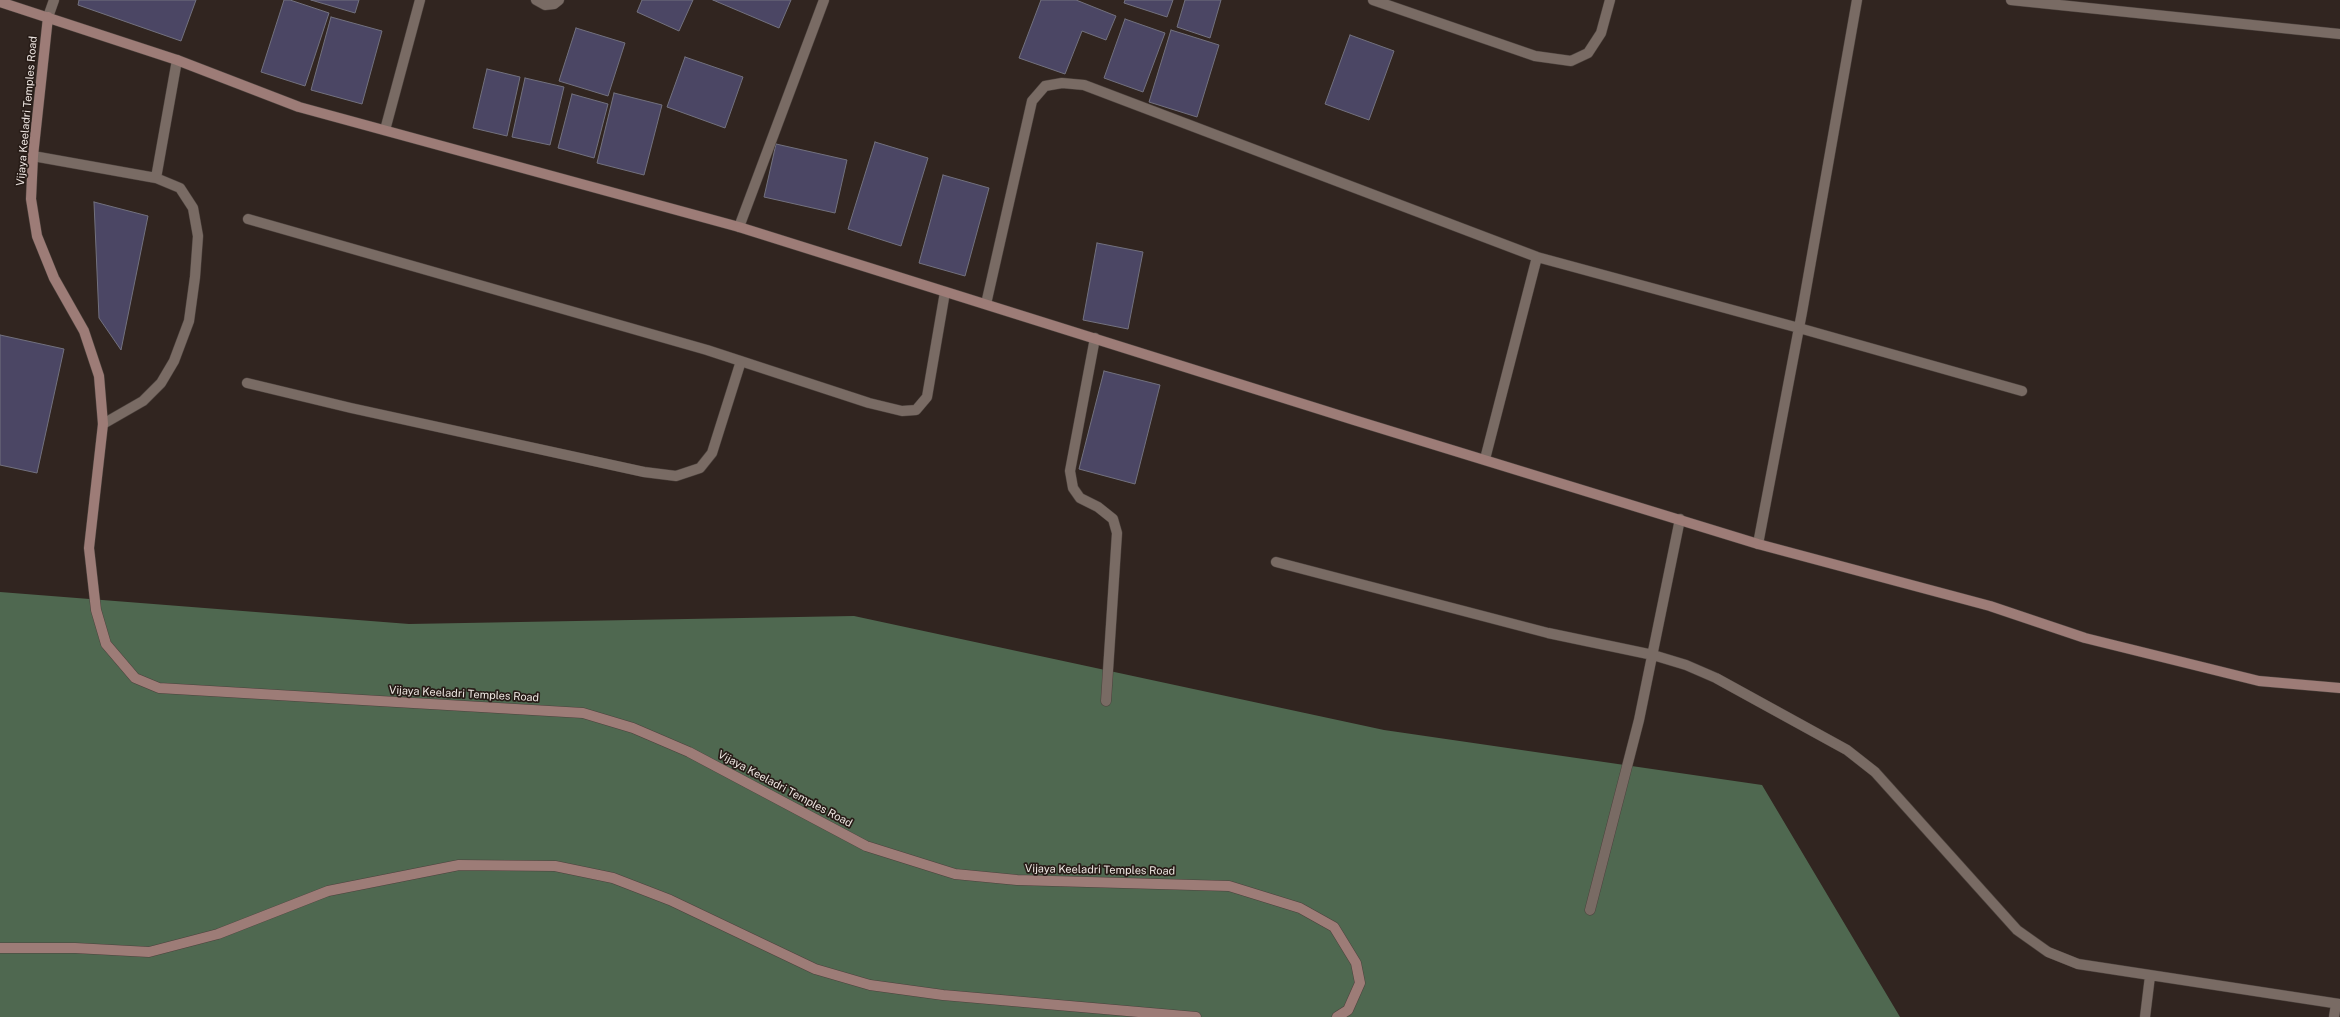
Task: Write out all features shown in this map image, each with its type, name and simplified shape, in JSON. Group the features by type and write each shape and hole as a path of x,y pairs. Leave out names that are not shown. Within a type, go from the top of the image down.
{"street":[{"path":"48,17 54,0"},
{"path":"385,130 420,0"},
{"path":"536,0 545,4 554,4 559,0"},
{"path":"739,227 824,0"},
{"path":"1373,0 1535,56 1571,62 1588,53 1597,40 1601,33 1610,0"},
{"path":"1758,544 1799,328 1857,0"},
{"path":"2011,0 2340,34"},
{"path":"0,2 177,60 299,107 739,227 1354,420 1758,544 1990,606 2085,638 2259,681 2340,688"},
{"name":"Vijaya Keeladri Temples Road","path":"48,17 33,156 31,198 37,236 54,278 84,331 99,376 103,424 89,548 96,610 106,644 135,678 159,688 583,713 633,728 689,752 866,846 955,874 1017,880 1229,886 1300,908 1334,926 1356,963 1360,982 1348,1010 1337,1017"},
{"path":"156,178 177,60"},
{"path":"986,304 1032,100 1045,86 1062,83 1084,84 1537,257 1799,328 2022,391"},
{"path":"33,156 156,178 180,188 193,208 198,236 189,321 174,361 161,383 143,401 103,424"},
{"path":"248,219 741,361 869,403 902,411 916,410 926,397 945,292"},
{"path":"1485,459 1537,257"},
{"path":"1095,338 1070,471 1073,488 1080,498 1098,507 1113,519 1117,533 1106,700"},
{"path":"247,383 366,412 628,469 676,476 700,468 712,453 741,361"},
{"path":"1590,910 1639,720 1680,519"},
{"path":"1276,562 1548,633 1653,655 1686,665 1716,678 1846,750 1875,772 2017,930 2048,952 2078,964 2338,1004 2334,1017"},
{"path":"0,948 75,948 149,952 218,934 328,891 459,865 555,866 613,878 670,900 816,968 870,985 942,995 1196,1017"},
{"path":"2145,1017 2150,976"}],"green space":[{"path":"0,592 409,624 854,616 1384,730 1762,785 1900,1017 0,1017"}],"building":[{"path":"79,0 196,0 181,41 78,5"},
{"path":"284,0 290,0 329,13 305,86 261,72"},
{"path":"311,0 359,0 355,13"},
{"path":"642,0 693,0 679,31 637,12"},
{"path":"713,0 791,0 779,28"},
{"path":"1041,0 1076,0 1116,16 1106,40 1082,31 1065,74 1019,58"},
{"path":"1125,0 1173,0 1167,17 1124,3"},
{"path":"1185,0 1221,0 1210,38 1177,27"},
{"path":"331,17 382,31 362,104 311,90"},
{"path":"1125,19 1165,33 1143,92 1104,78"},
{"path":"576,28 625,43 608,96 559,81"},
{"path":"1171,30 1219,45 1197,117 1149,102"},
{"path":"1350,35 1394,51 1369,120 1325,104"},
{"path":"685,57 743,77 725,128 667,107"},
{"path":"487,69 520,77 507,136 473,128"},
{"path":"525,78 564,87 550,145 512,137"},
{"path":"614,93 662,105 644,175 597,163"},
{"path":"572,94 608,104 594,158 558,148"},
{"path":"875,142 928,158 901,246 848,229"},
{"path":"776,144 847,160 835,213 764,197"},
{"path":"943,175 989,188 965,276 919,263"},
{"path":"94,202 148,216 121,350 99,318"},
{"path":"1097,243 1143,252 1128,329 1083,320"},
{"path":"0,335 64,349 37,473 0,465"},
{"path":"1104,371 1160,385 1135,484 1079,469"}]}
